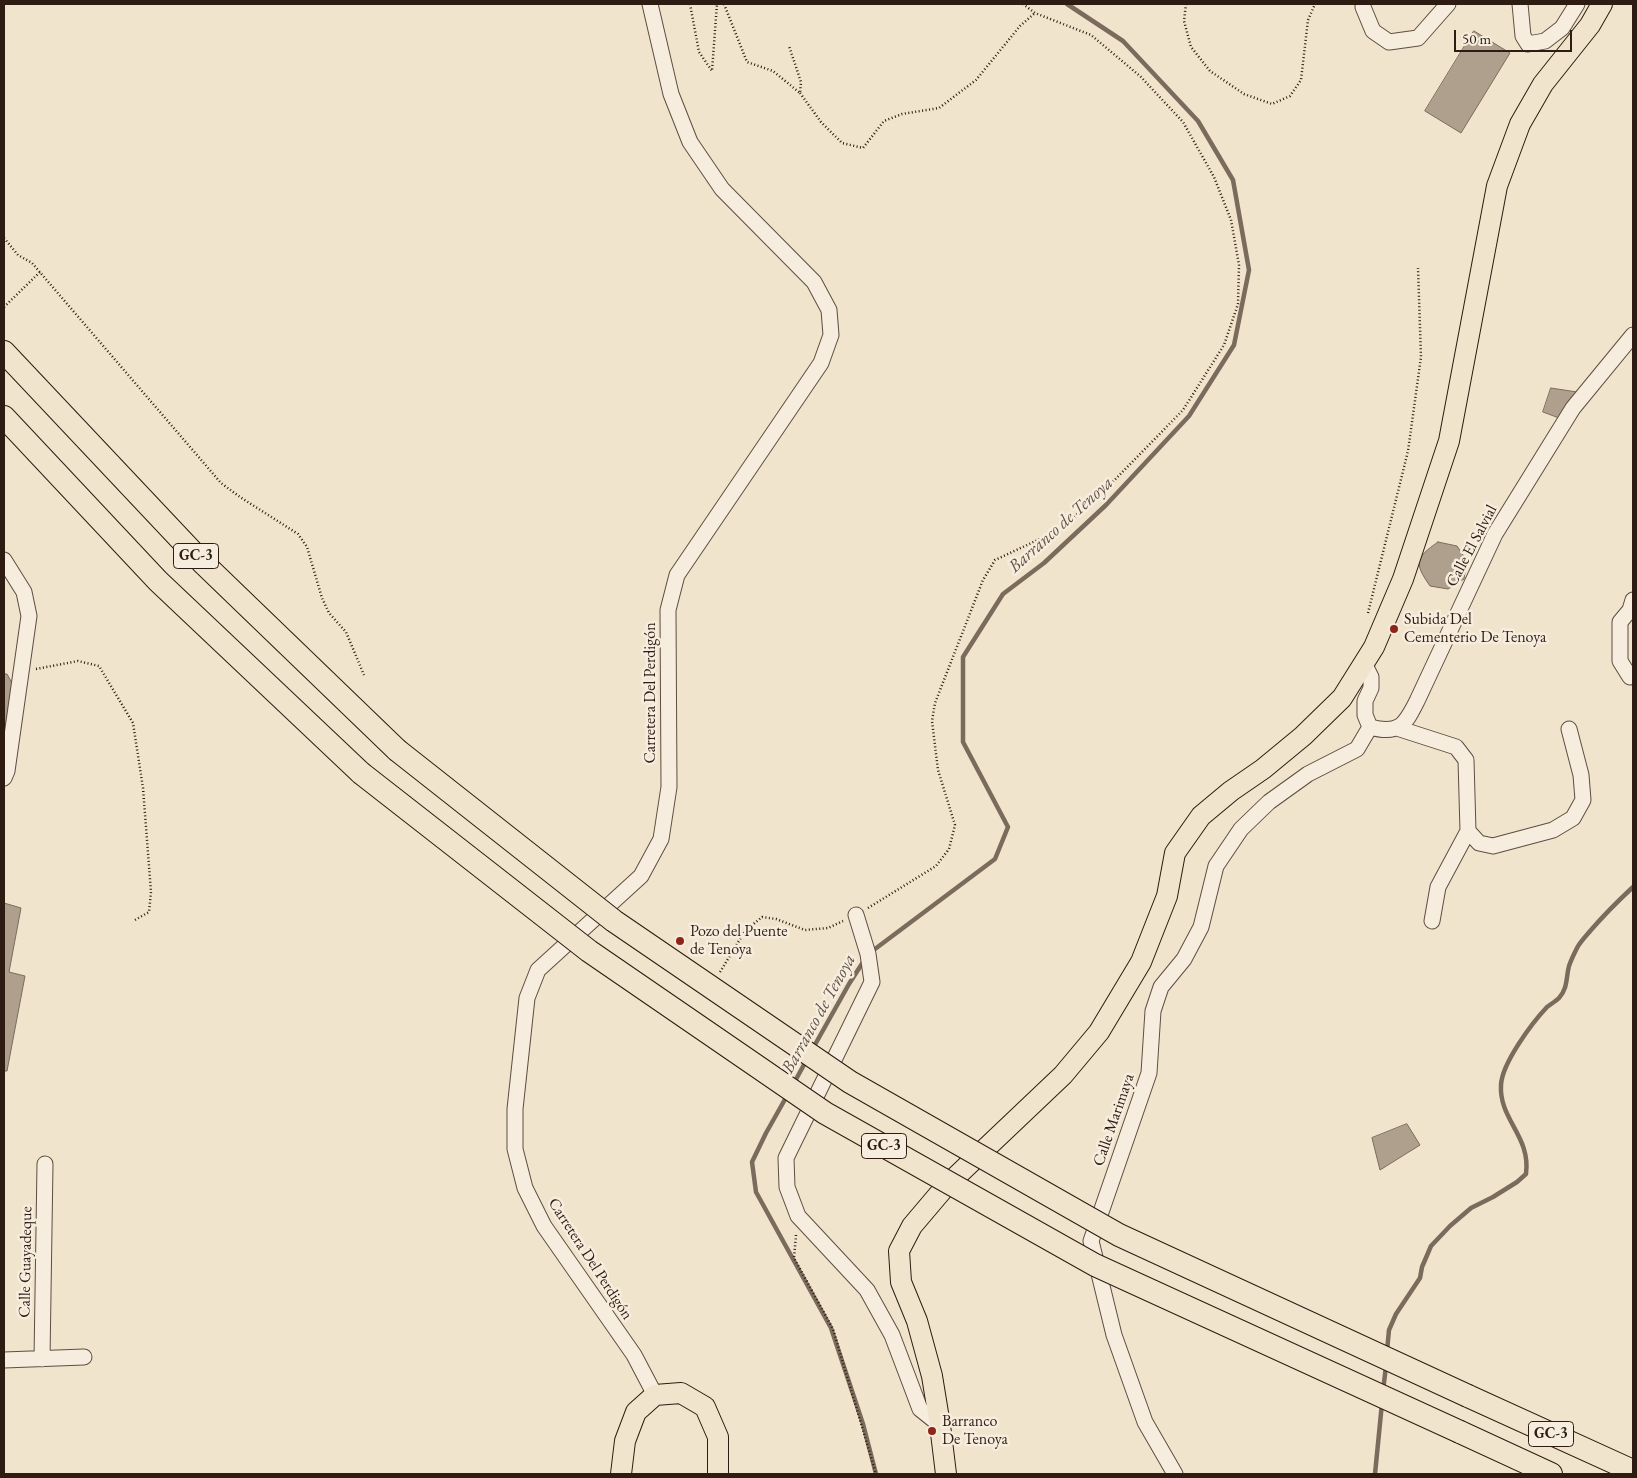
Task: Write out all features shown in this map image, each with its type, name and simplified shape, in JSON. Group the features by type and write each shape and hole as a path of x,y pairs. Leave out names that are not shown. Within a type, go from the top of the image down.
{"highway":[{"name":"GC-3","path":"4,352 202,562 397,750 614,921 850,1082 1120,1235 1633,1471"},
{"name":"GC-3","path":"4,417 158,582 361,773 589,951 825,1113 1095,1264 1551,1474"}],"main road":[{"path":"946,1474 932,1376 917,1321 900,1282 899,1251 912,1226 945,1187 1063,1075 1099,1032 1141,962 1167,896 1175,854 1201,816 1303,736 1342,698 1374,646 1403,579 1449,441 1497,186 1520,124 1543,84 1590,25 1602,4"},
{"path":"621,1474 625,1441 636,1412 655,1395 681,1393 705,1407 718,1437 718,1474"}],"street":[{"name":"Carretera Del Perdigón","path":"650,4 671,94 690,142 722,189 814,282 829,310 831,335 822,363 677,575 668,610 669,787 661,840 641,876 538,970 527,998 515,1109 515,1149 525,1188 544,1226 634,1355 655,1395"},
{"path":"1363,8 1373,30 1389,42 1418,38 1448,4"},
{"path":"1520,4 1523,36 1528,44 1545,41 1562,28 1577,4"},
{"name":"Calle El Salvial","path":"1397,728 1407,720 1417,701 1495,534 1573,408 1633,336"},
{"path":"4,560 24,592 29,616 7,771 4,778"},
{"path":"1630,677 1620,661 1620,622 1630,610 1633,600"},
{"path":"1364,663 1371,676 1371,688 1365,701 1365,715 1370,727 1384,731 1397,728 1456,747 1466,760 1468,831 1438,887 1432,921"},
{"name":"Calle Marimaya","path":"1175,1474 1146,1422 1139,1405 1114,1335 1091,1241 1149,1073 1153,1011 1161,988 1184,959 1201,927 1216,866 1241,829 1269,802 1308,774 1357,749 1370,727"},
{"path":"1468,831 1479,843 1493,846 1553,830 1573,818 1583,800 1581,775 1569,730"},
{"path":"856,915 868,954 872,982 786,1158 787,1187 798,1216 867,1290 892,1335 920,1410 940,1425"},
{"name":"Calle Guayadeque","path":"42,1359 45,1164"},
{"path":"4,1360 84,1357"}],"path":[{"path":"690,4 700,52 712,71 718,4"},
{"path":"724,4 747,62 773,71 800,93 821,122 842,143 863,148 884,121 902,114 940,108 976,80 1020,26 1035,13"},
{"path":"719,973 745,931 762,917 776,919 804,930 828,928 856,915 936,866 949,849 955,825 938,770 932,722 935,704 983,580 995,560 1055,532 1092,502 1183,410 1224,345 1238,304 1239,265 1231,220 1214,178 1183,122 1141,77 1091,35 1035,13 1023,4"},
{"path":"1186,4 1184,21 1191,47 1210,71 1244,94 1272,104 1290,96 1301,80 1308,20 1315,4"},
{"path":"790,46 802,82 800,93"},
{"path":"4,238 18,255 32,263 40,272 221,483 298,534 307,547 322,598 329,613 346,632 364,674"},
{"path":"1368,615 1408,451 1421,357 1418,268"},
{"path":"4,307 40,272"},
{"path":"22,672 78,661 99,666 133,723 143,788 152,892 149,912 135,920"},
{"path":"798,1216 794,1258 833,1329 876,1474"}],"shaded area":[{"path":"1474,31 1510,53 1461,133 1425,111"},
{"path":"1551,388 1577,392 1559,418 1543,412"},
{"path":"1438,542 1457,546 1467,561 1464,579 1448,589 1430,586 1419,566 1421,557"},
{"path":"4,674 7,674 13,685 4,759"},
{"path":"4,903 21,908 9,972 25,976 7,1071 4,1071"},
{"path":"1407,1124 1420,1145 1380,1170 1372,1138"}],"waterway":[{"name":"Barranco de Tenoya","path":"871,952 995,859 1008,827 963,742 963,657 1003,594 1044,563 1106,505 1189,416 1234,345 1249,270 1233,180 1198,121 1123,41 1067,4"},
{"path":"1387,1351 1389,1330 1396,1314 1420,1278 1422,1267 1431,1246 1471,1208 1493,1197 1526,1174 1524,1149 1509,1119 1502,1097 1501,1085 1506,1066 1526,1033 1547,1007 1562,994 1569,966 1580,944 1606,913 1633,887"},
{"name":"Barranco de Tenoya","path":"812,1050 865,959"},
{"name":"Barranco de Tenoya","path":"794,1083 806,1061"},
{"name":"Barranco de Tenoya","path":"788,1094 752,1162 756,1192 831,1328 863,1424 876,1474"},
{"path":"1383,1391 1386,1366"},
{"path":"1375,1474 1382,1403"}],"place":[{"name":"Subida Del Cementerio De Tenoya","path":"1394,629"},
{"name":"Pozo del Puente de Tenoya","path":"680,941"},
{"name":"Barranco De Tenoya","path":"932,1431"}]}
